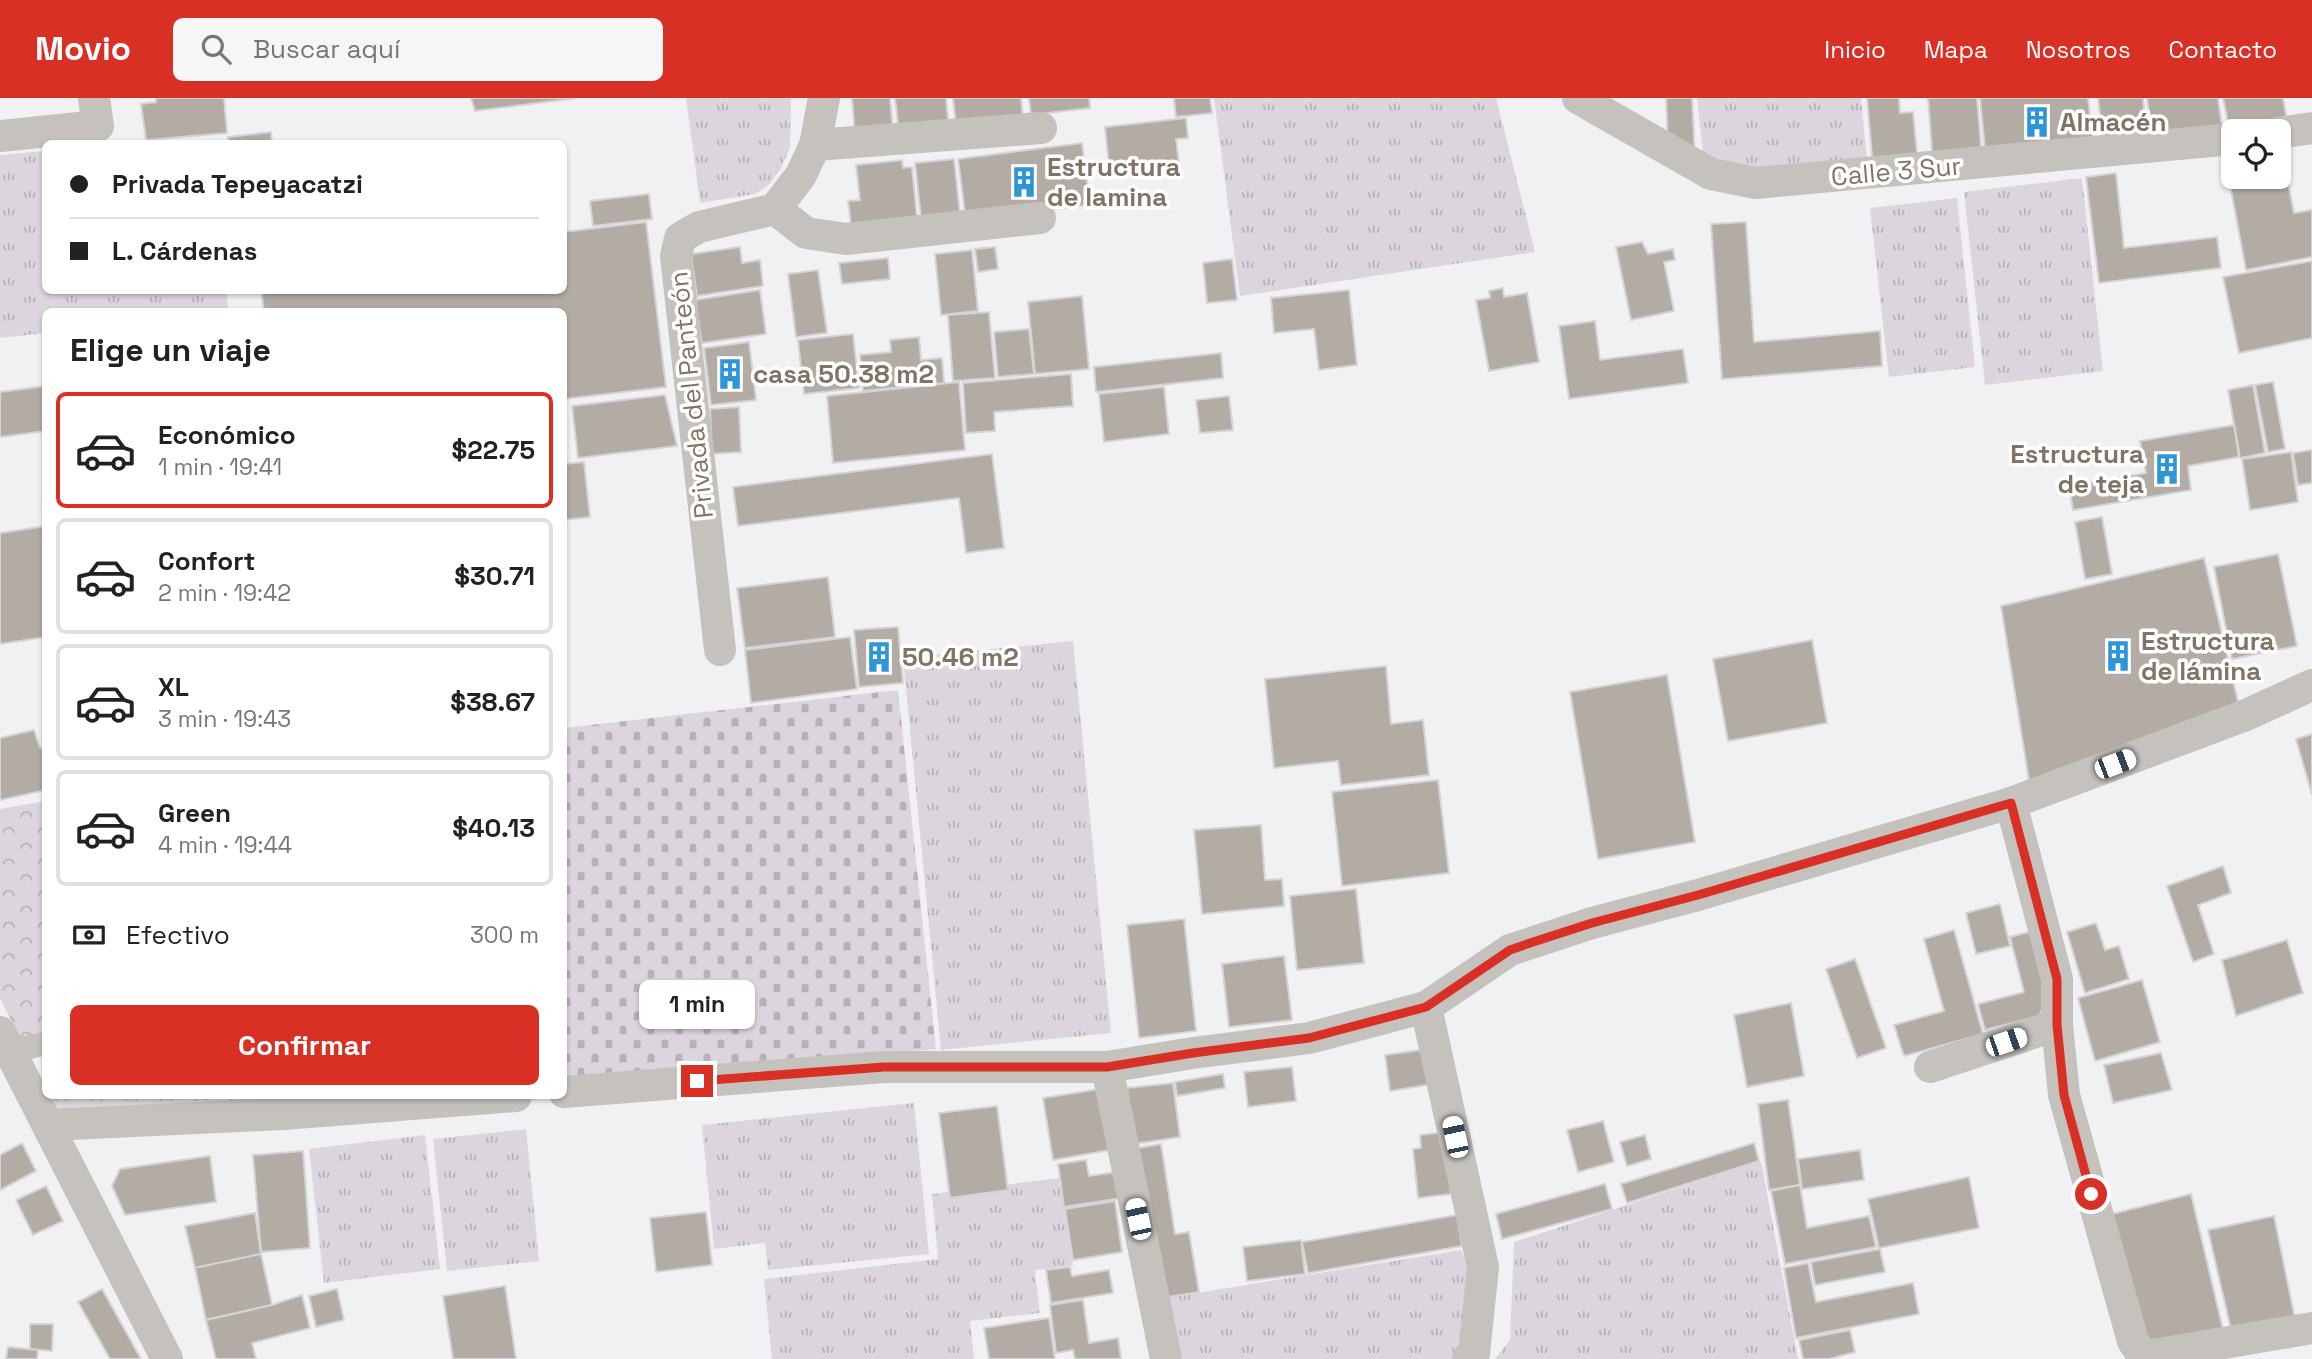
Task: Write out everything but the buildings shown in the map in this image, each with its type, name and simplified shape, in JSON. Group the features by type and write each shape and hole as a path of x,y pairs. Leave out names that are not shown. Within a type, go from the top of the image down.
{"street":[{"path":"0,136 98,126 94,98"},
{"path":"824,98 815,145 801,175 775,209 806,233 846,239 1041,218"},
{"name":"Calle 3 Sur","path":"1578,98 1711,174 1756,183 2221,140"},
{"path":"815,145 1041,128"},
{"path":"2291,131 2312,128"},
{"name":"Privada del Panteón","path":"720,650 676,256 680,239 699,227 775,209"},
{"path":"567,1092 884,1067 1107,1067 1309,1038 1426,1007 1510,950 1592,923 1698,895 2011,803 2246,715 2312,685"},
{"path":"2011,803 2057,979 2057,1025 2064,1095 2133,1341 2141,1353 2153,1356 2312,1328"},
{"path":"1426,1007 1483,1267 1474,1354 1468,1359"},
{"path":"1930,1067 2057,1025"},
{"path":"42,1043 5,1042 167,1359"},
{"path":"1107,1067 1166,1359"},
{"path":"49,1125 283,1114 477,1099"}],"green space":[{"path":"686,98 791,98 790,148 780,170 768,186 755,194 700,203"},
{"path":"1214,98 1496,98 1535,252 1240,296"},
{"path":"1697,98 1861,98 1867,160 1763,171 1715,159 1703,153"},
{"path":"42,151 42,294 227,294 228,308 42,308 42,333 0,338 0,155"},
{"path":"2082,178 2103,371 1985,385 1964,192"},
{"path":"1957,198 1975,367 1889,377 1870,208"},
{"path":"1073,641 1111,1033 941,1050 903,658"},
{"path":"898,690 936,1049 567,1082 567,728"},
{"path":"42,802 42,1035 21,1041 0,998 0,809"},
{"path":"51,1099 301,1099 60,1118"},
{"path":"914,1103 929,1254 768,1270 765,1243 714,1249 702,1125"},
{"path":"526,1129 539,1261 447,1271 433,1139"},
{"path":"425,1135 440,1269 324,1283 309,1149"},
{"path":"1761,1161 1798,1359 1495,1359 1510,1340 1514,1242"},
{"path":"1059,1178 1073,1266 1035,1270 1040,1313 970,1321 974,1359 772,1359 764,1279 938,1259 932,1194"},
{"path":"1461,1250 1470,1271 1457,1359 1176,1359 1165,1298"}],"place":[{"name":"Almacén","path":"2037,122"},
{"name":"Estructura de lamina","path":"1024,182"},
{"name":"casa 50.38 m2","path":"730,374"},
{"name":"Estructura de teja","path":"2167,469"},
{"name":"Estructura de lámina","path":"2118,656"},
{"name":"50.46 m2","path":"879,657"}],"route":[{"path":"697,1081 884,1067 1107,1067 1309,1038 1426,1007 1510,950 1530,943 2011,803 2057,979 2057,1025 2064,1095 2091,1194"}]}
